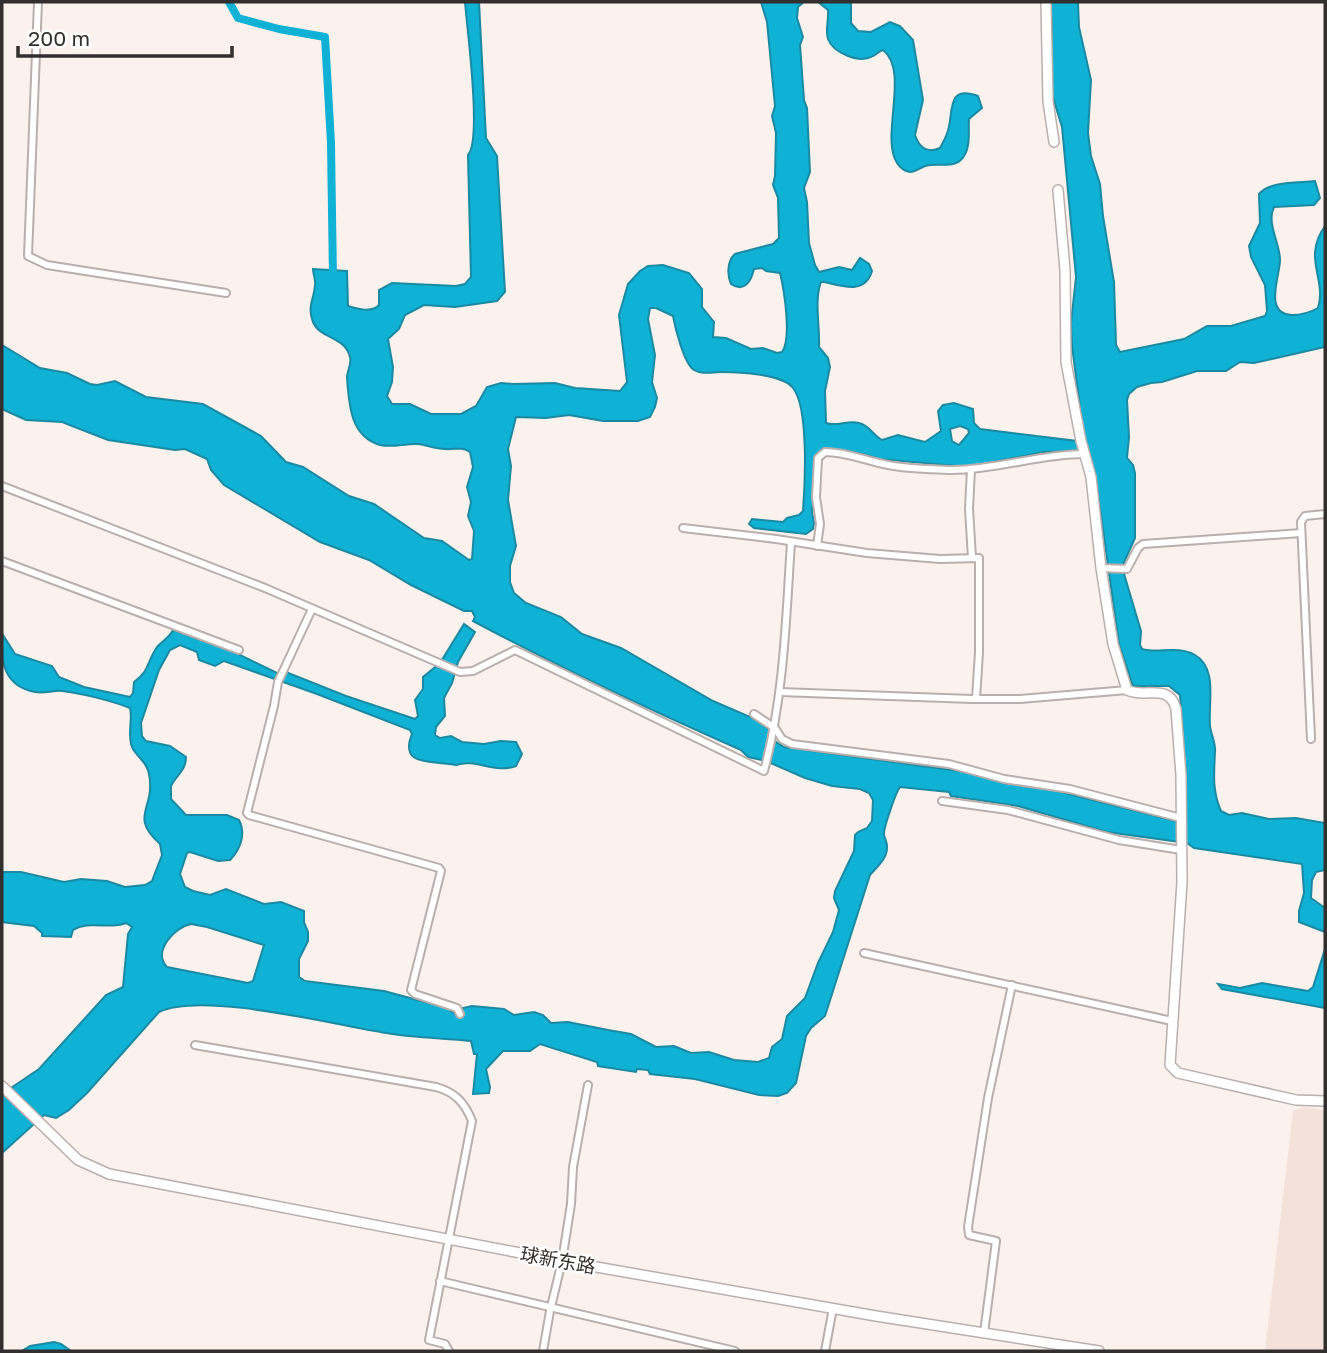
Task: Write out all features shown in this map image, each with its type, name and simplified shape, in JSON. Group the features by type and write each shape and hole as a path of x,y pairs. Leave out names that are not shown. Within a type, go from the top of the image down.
{"street":[{"path":"38,2 27,256 47,264 226,293"},
{"path":"1046,2 1048,101 1054,142"},
{"path":"1058,190 1065,270 1066,362 1091,477 1113,644 1126,690"},
{"path":"817,546 820,524 816,497 818,458 823,453 846,454 900,467 971,469 1040,457 1084,454"},
{"path":"971,469 969,509 972,558"},
{"path":"2,486 93,520 455,670 473,671 515,650 764,771 780,692 791,542"},
{"path":"1311,739 1301,533 1303,518 1325,514"},
{"path":"683,528 891,555 940,559 979,558 976,699"},
{"path":"1102,568 1127,569 1143,544 1301,533"},
{"path":"2,561 239,650"},
{"path":"312,609 278,682 247,813 325,838 439,868 441,871 411,990 415,995 457,1009 460,1014"},
{"path":"780,692 976,699 1020,699 1126,690 1165,693 1174,703 1181,775 1180,921 1169,1062 1175,1072 1296,1100 1325,1101"},
{"path":"754,714 782,739 792,744 949,764 1004,779 1070,789 1181,820"},
{"path":"942,801 1007,810 1119,840 1181,848"},
{"path":"864,953 1172,1021"},
{"path":"984,1333 996,1241 969,1235 968,1227 988,1098 1012,985"},
{"path":"195,1045 436,1087 458,1098 466,1107 472,1121 429,1340 445,1344 449,1351"},
{"path":"543,1351 562,1261 571,1204 573,1167 588,1085"},
{"name":"球新东路","path":"3,1087 78,1160 109,1174 562,1261 1099,1351"},
{"path":"440,1281 735,1351"},
{"path":"825,1351 833,1308"}],"shaded area":[{"path":"1303,1107 1325,1110 1325,1351 1265,1351 1293,1111"}],"water":[{"path":"465,2 479,2 486,138 497,156 505,292 497,301 455,307 424,305 405,315 399,329 388,339 393,367 387,396 392,404 410,404 431,414 461,414 476,406 487,387 501,383 555,383 575,388 620,391 627,382 619,315 628,284 648,266 663,265 689,273 702,289 702,307 714,322 713,337 726,338 751,349 763,348 782,352 787,326 780,273 762,268 754,269 747,284 740,287 731,284 728,268 735,254 773,244 779,238 778,198 773,185 776,133 772,116 775,106 767,22 761,2 804,2 798,7 797,18 803,37 800,45 807,108 810,172 804,188 809,243 819,272 839,267 852,270 860,258 869,264 872,271 869,279 858,286 845,287 821,282 818,305 819,347 828,358 830,367 825,391 826,423 859,423 882,440 898,435 925,442 941,431 938,411 943,405 954,403 973,409 974,423 980,429 1077,441 1079,451 1043,452 968,467 880,459 825,448 820,451 817,459 813,529 806,534 754,528 749,524 752,519 783,522 803,511 805,447 798,398 788,383 770,377 697,372 683,353 673,316 656,308 650,308 648,319 655,355 652,382 657,398 650,417 638,421 603,421 569,415 546,418 516,417 508,449 511,466 508,500 516,546 510,566 510,582 514,593 526,603 561,617 582,634 621,648 713,701 755,719 771,731 770,738 784,747 966,772 1004,783 1057,791 1183,823 1186,775 1180,695 1169,686 1133,686 1119,644 1095,473 1085,446 1072,346 1071,323 1076,277 1062,127 1052,94 1052,19 1048,15 1048,2 1078,2 1079,27 1091,80 1088,133 1091,156 1100,184 1114,282 1116,345 1120,352 1184,339 1207,326 1231,326 1265,316 1265,285 1251,257 1249,246 1260,223 1259,194 1277,185 1315,181 1320,198 1314,205 1274,207 1272,213 1272,226 1280,260 1275,301 1283,313 1292,315 1318,308 1320,287 1315,248 1325,226 1325,347 1254,363 1240,362 1226,371 1197,371 1137,387 1129,394 1127,458 1135,473 1135,538 1122,567 1141,631 1142,649 1188,652 1195,655 1207,668 1210,726 1215,749 1215,789 1221,811 1229,815 1242,813 1269,819 1296,818 1325,823 1325,870 1316,872 1312,880 1311,898 1325,908 1325,932 1299,922 1304,893 1302,864 1194,848 1187,843 1107,832 1018,806 951,796 949,792 900,787 884,831 886,854 870,875 825,1016 806,1036 796,1083 787,1093 778,1096 759,1095 695,1079 650,1074 648,1070 637,1069 636,1072 598,1066 597,1062 540,1044 530,1051 503,1051 486,1069 489,1093 473,1094 477,1054 474,1054 471,1041 397,1035 237,1007 179,1007 159,1012 69,1110 56,1118 44,1115 2,1153 2,1094 39,1069 106,995 123,987 128,934 132,927 126,923 86,926 73,930 71,937 42,936 34,926 2,922 2,872 21,872 64,882 81,879 107,881 125,887 145,885 152,881 162,855 160,844 151,834 144,819 149,796 149,774 132,747 130,708 70,692 35,692 16,684 6,671 2,654 3,635 15,654 52,666 59,677 84,687 130,697 134,682 146,670 157,647 173,630 234,652 279,674 286,672 415,719 418,716 415,700 423,689 423,677 440,663 464,624 475,632 458,662 444,698 445,716 436,727 435,735 484,744 516,742 522,754 516,766 500,768 421,760 410,752 410,730 224,661 215,666 199,660 197,652 180,645 170,650 159,670 141,723 142,736 146,741 170,746 186,757 183,769 171,786 171,799 186,815 227,815 239,820 242,830 240,846 230,860 218,861 187,853 180,874 185,887 210,895 226,889 264,904 281,902 304,911 308,941 299,959 299,977 305,981 384,991 447,1008 458,1016 462,1015 463,1008 472,1006 504,1009 514,1015 534,1012 543,1015 551,1023 568,1022 631,1034 656,1047 674,1046 691,1053 709,1052 734,1060 758,1062 769,1058 772,1047 782,1039 787,1016 805,998 833,932 839,910 834,898 835,891 854,851 855,835 867,828 872,821 873,800 869,793 805,778 766,761 748,757 741,750 539,655 473,621 475,617 472,611 464,611 411,585 369,560 320,542 224,485 211,470 207,459 185,449 175,450 108,440 62,422 26,420 2,409 2,345 40,368 67,373 90,384 115,381 146,397 203,404 261,436 286,462 303,467 349,496 374,504 424,538 442,541 469,560 472,559 474,531 468,516 471,502 467,487 473,467 470,452 418,444 380,445 362,434 350,408 347,378 350,360 347,350 338,341 316,328 311,312 315,283 313,269 347,271 348,306 365,310 379,305 379,290 392,283 456,286 465,284 471,277 468,155 472,145 474,107","holes":["960,426 968,429 969,433 959,445 952,441 950,429","191,924 264,945 253,981 248,983 167,967 162,954 167,941 178,930"]},
{"path":"818,2 851,2 851,23 858,31 871,32 890,22 900,26 913,40 923,100 915,135 924,148 940,148 948,132 952,106 957,96 968,93 978,96 982,108 969,119 968,147 961,160 952,164 925,166 912,172 900,167 893,152 891,137 895,88 891,60 883,50 861,59 835,49 827,36 828,10"},
{"path":"1325,949 1325,1008 1222,989 1218,984 1240,988 1262,983 1308,991 1313,987"},
{"path":"54,1342 71,1351 22,1351 30,1346"}],"waterway":[{"path":"229,2 238,18 325,37 331,143 333,280"}]}
